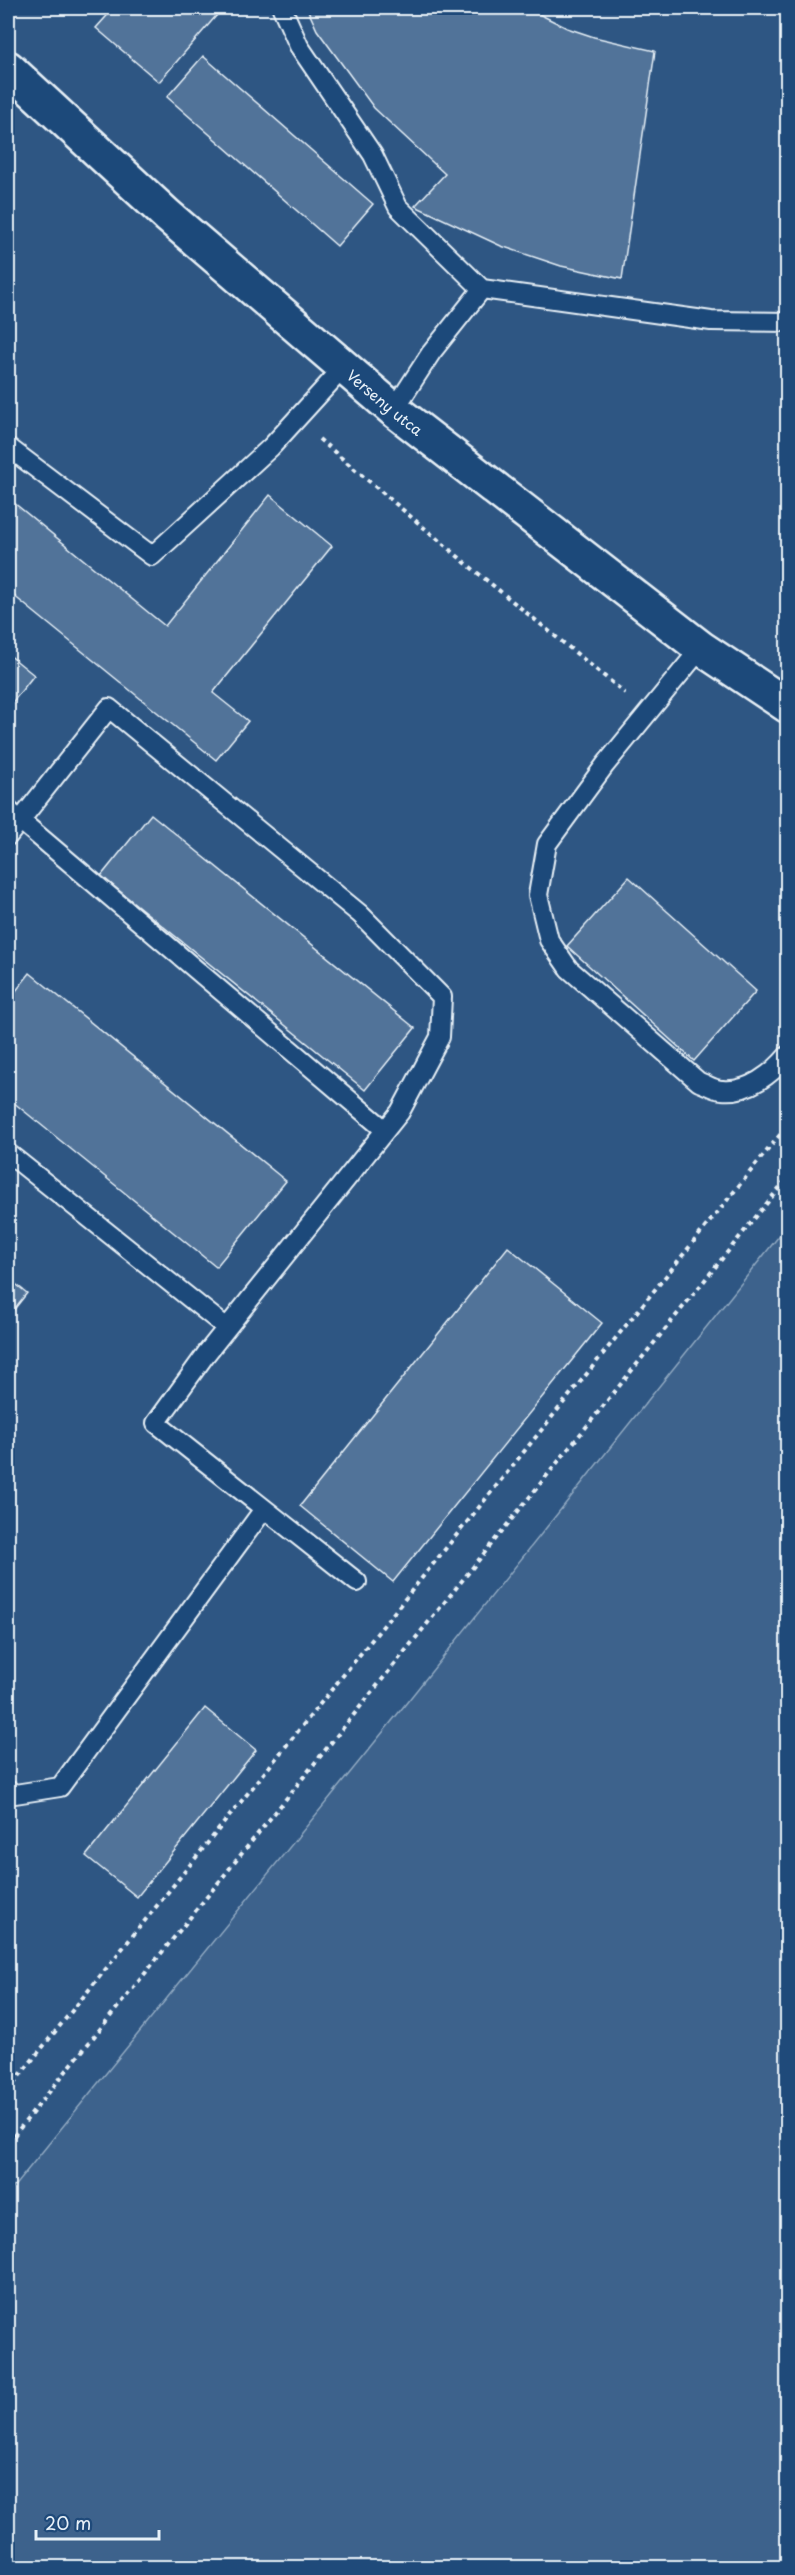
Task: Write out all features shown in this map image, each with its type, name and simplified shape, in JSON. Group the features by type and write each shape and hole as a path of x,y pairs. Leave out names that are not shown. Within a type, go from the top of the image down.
{"street":[{"name":"Verseny utca","path":"8,68 168,216 394,410 701,648 788,706"}],"lane":[{"path":"282,8 299,46 373,155 398,207 482,289 711,321 788,321"},
{"path":"394,410 432,353 482,289"},
{"path":"8,447 152,556 271,447 344,367"},
{"path":"701,648 604,765 547,844 538,895 549,939 569,969 699,1082 722,1090 750,1086 776,1068 788,1055"},
{"path":"8,836 14,816 109,708 360,914 442,997 440,1037 400,1112 227,1328 156,1423 357,1582"},
{"path":"14,816 385,1130"},
{"path":"8,1153 227,1328"},
{"path":"8,1790 15,1794 60,1787 264,1509"}],"path":[{"path":"296,419 474,570 649,713"},
{"path":"8,2090 788,1125"},
{"path":"8,2143 788,1177"}],"shaded area":[{"path":"8,8 787,8 787,1226 392,1721 8,2194"},
{"path":"787,1226 787,2567 8,2567 8,2194 392,1721"}],"building":[{"path":"114,8 223,8 159,82 96,28"},
{"path":"307,8 532,8 567,28 594,37 655,51 622,279 561,266 501,246 415,206 445,174 374,108 317,30"},
{"path":"203,56 373,204 337,246 167,97"},
{"path":"270,495 332,546 213,693 248,721 216,760 8,591 8,498 165,626"},
{"path":"8,654 34,675 8,708"},
{"path":"151,814 415,1028 365,1090 101,876"},
{"path":"629,877 756,991 694,1061 567,946"},
{"path":"30,973 286,1181 216,1267 8,1098 8,1001"},
{"path":"508,1247 602,1323 393,1582 300,1506"},
{"path":"8,1278 27,1293 8,1317"},
{"path":"205,1708 256,1750 137,1897 86,1856"}]}
